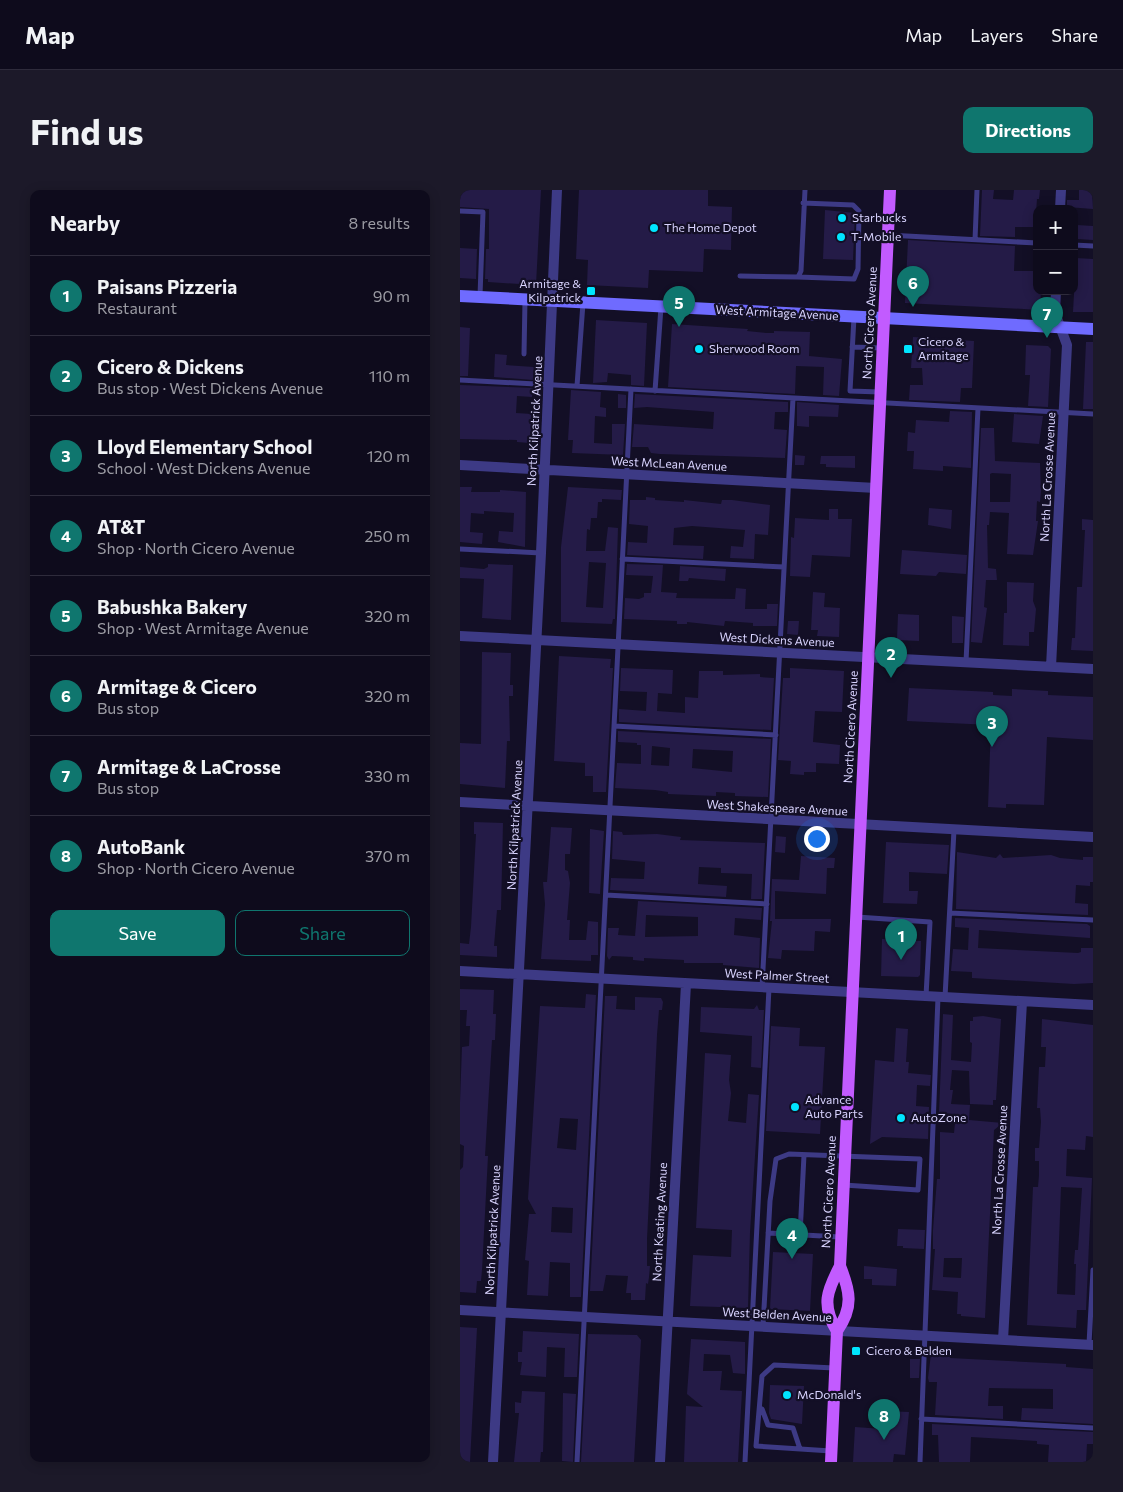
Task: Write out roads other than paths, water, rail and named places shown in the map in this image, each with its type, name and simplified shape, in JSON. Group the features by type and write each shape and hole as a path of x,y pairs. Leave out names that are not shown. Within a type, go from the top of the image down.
{"main road":[{"name":"North Cicero Avenue","path":"831,1456 837,1331 847,1318 849,1289 840,1266 841,1237 890,190"},
{"name":"West Armitage Avenue","path":"460,296 1093,329"},
{"name":"North Cicero Avenue","path":"837,1331 827,1315 829,1286 840,1266"}],"street":[{"name":"North Kilpatrick Avenue","path":"493,1462 542,553 557,190"},
{"path":"1060,205 1061,190"},
{"name":"North La Crosse Avenue","path":"1051,667 1067,345 1056,313 1056,295"},
{"name":"West McLean Avenue","path":"460,465 876,488"},
{"name":"West Dickens Avenue","path":"460,636 1093,669"},
{"name":"West Shakespeare Avenue","path":"460,802 1093,837"},
{"name":"West Palmer Street","path":"460,972 1093,1005"},
{"name":"North Keating Avenue","path":"660,1462 686,984"},
{"name":"North La Crosse Avenue","path":"1003,1340 1022,1002"},
{"name":"West Belden Avenue","path":"460,1310 1091,1345"}],"lane":[{"path":"798,277 801,272 805,190"},
{"path":"975,240 977,190"},
{"path":"740,276 854,279 858,270 859,211 853,205 804,203"},
{"path":"460,211 483,212 480,297"},
{"path":"888,235 1033,243"},
{"path":"1078,245 1093,246"},
{"path":"524,354 525,300"},
{"path":"577,386 583,302"},
{"path":"655,390 662,307"},
{"path":"854,316 850,391 881,398"},
{"path":"852,347 883,348"},
{"path":"460,380 793,398 881,398 978,408 1093,414"},
{"path":"577,1462 631,389"},
{"path":"758,1327 767,904 793,398"},
{"path":"966,662 978,408"},
{"path":"460,549 542,553"},
{"path":"622,559 784,567"},
{"path":"614,726 776,735"},
{"path":"920,1462 941,997 950,913 954,830"},
{"path":"606,895 767,904"},
{"path":"950,913 1093,920"},
{"path":"856,917 930,922 926,996"},
{"path":"745,1462 772,1182 776,1160 789,1154 920,1159 918,1190 844,1184"},
{"path":"800,1235 804,1155"},
{"path":"768,1233 841,1237"},
{"path":"1091,1345 1093,1270"},
{"path":"831,1456 800,1449 756,1446 762,1376 774,1365 835,1368"},
{"path":"762,1376 762,1413 768,1425 793,1428 800,1449"},
{"path":"921,1419 1093,1428"}],"place":[{"name":"Starbucks","path":"842,218"},
{"name":"The Home Depot","path":"654,228"},
{"name":"T-Mobile","path":"841,237"},
{"name":"Armitage & Kilpatrick","path":"591,291"},
{"name":"Armitage & Cicero","path":"913,307"},
{"name":"Babushka Bakery","path":"679,327"},
{"name":"Armitage & LaCrosse","path":"1047,338"},
{"name":"Sherwood Room","path":"699,349"},
{"name":"Cicero & Armitage","path":"908,349"},
{"name":"Cicero & Dickens","path":"891,678"},
{"name":"Lloyd Elementary School","path":"992,747"},
{"name":"Paisans Pizzeria","path":"901,960"},
{"name":"Advance Auto Parts","path":"795,1107"},
{"name":"AutoZone","path":"901,1118"},
{"name":"AT&T","path":"792,1259"},
{"name":"Cicero & Belden","path":"856,1351"},
{"name":"McDonald's","path":"787,1395"},
{"name":"AutoBank","path":"884,1440"}]}
